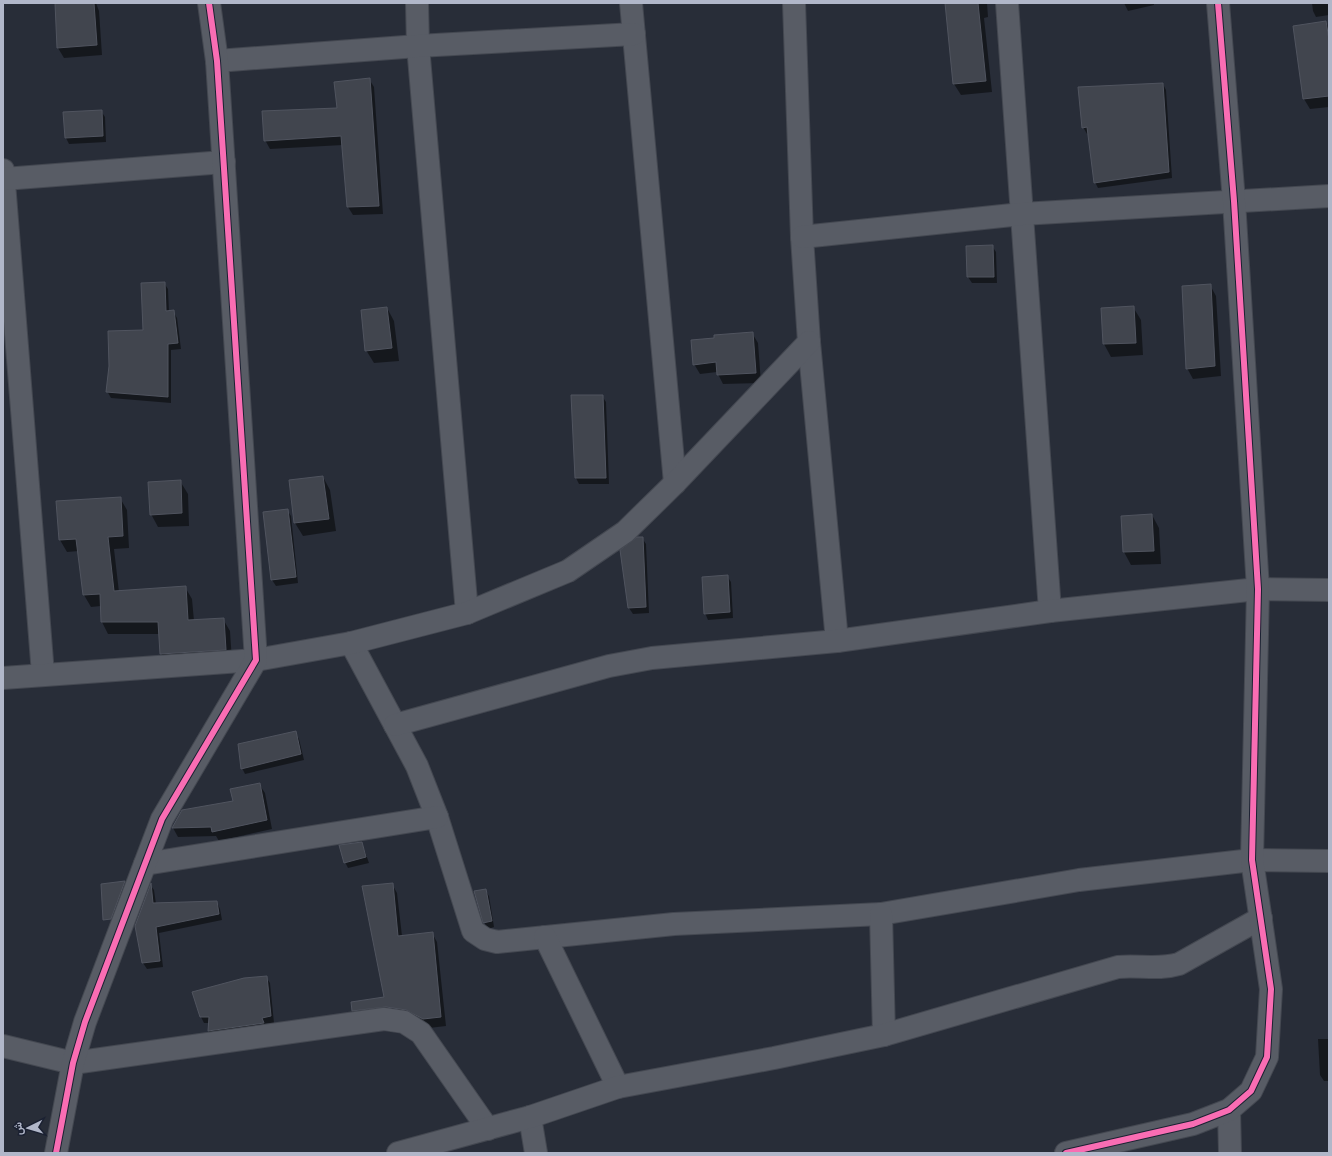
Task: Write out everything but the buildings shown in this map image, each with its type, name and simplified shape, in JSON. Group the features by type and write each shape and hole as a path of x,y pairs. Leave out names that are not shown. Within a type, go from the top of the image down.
{"street":[{"path":"56,1153 73,1063 85,1022 162,819 256,660 217,61 209,3"},
{"path":"417,3 418,46 467,613"},
{"path":"631,3 675,483"},
{"path":"794,3 802,237 809,342 837,641"},
{"path":"1007,3 1050,611"},
{"path":"1066,1153 1193,1124 1229,1110 1251,1091 1267,1057 1271,989 1252,860 1258,589 1234,201 1218,3"},
{"path":"217,61 418,46 634,34"},
{"path":"43,674 3,174 224,162"},
{"path":"802,237 1022,214 1329,196"},
{"path":"3,678 256,660 351,643 467,613 568,571 624,532 675,483 809,342"},
{"path":"395,726 609,666 652,658 837,641 1050,611 1258,589 1329,590"},
{"path":"351,643 417,766 437,816 473,931 484,939 497,942 674,924 881,914 1079,880 1252,860 1329,861"},
{"path":"145,864 437,816"},
{"path":"881,914 884,1035"},
{"path":"398,1153 530,1117 618,1087 774,1058 884,1035 1118,967 1169,967 1179,964 1261,918"},
{"path":"545,937 618,1087"},
{"path":"3,1046 73,1063 384,1019 404,1022 420,1034 488,1129"},
{"path":"1229,1110 1230,1153"},
{"path":"530,1117 536,1153"}],"cycle path":[{"path":"56,1153 73,1063 85,1022 162,819 256,660 217,61 209,3"},
{"path":"1066,1153 1193,1124 1229,1110 1251,1091 1267,1057 1271,989 1252,860 1258,589 1234,201 1218,3"}]}
